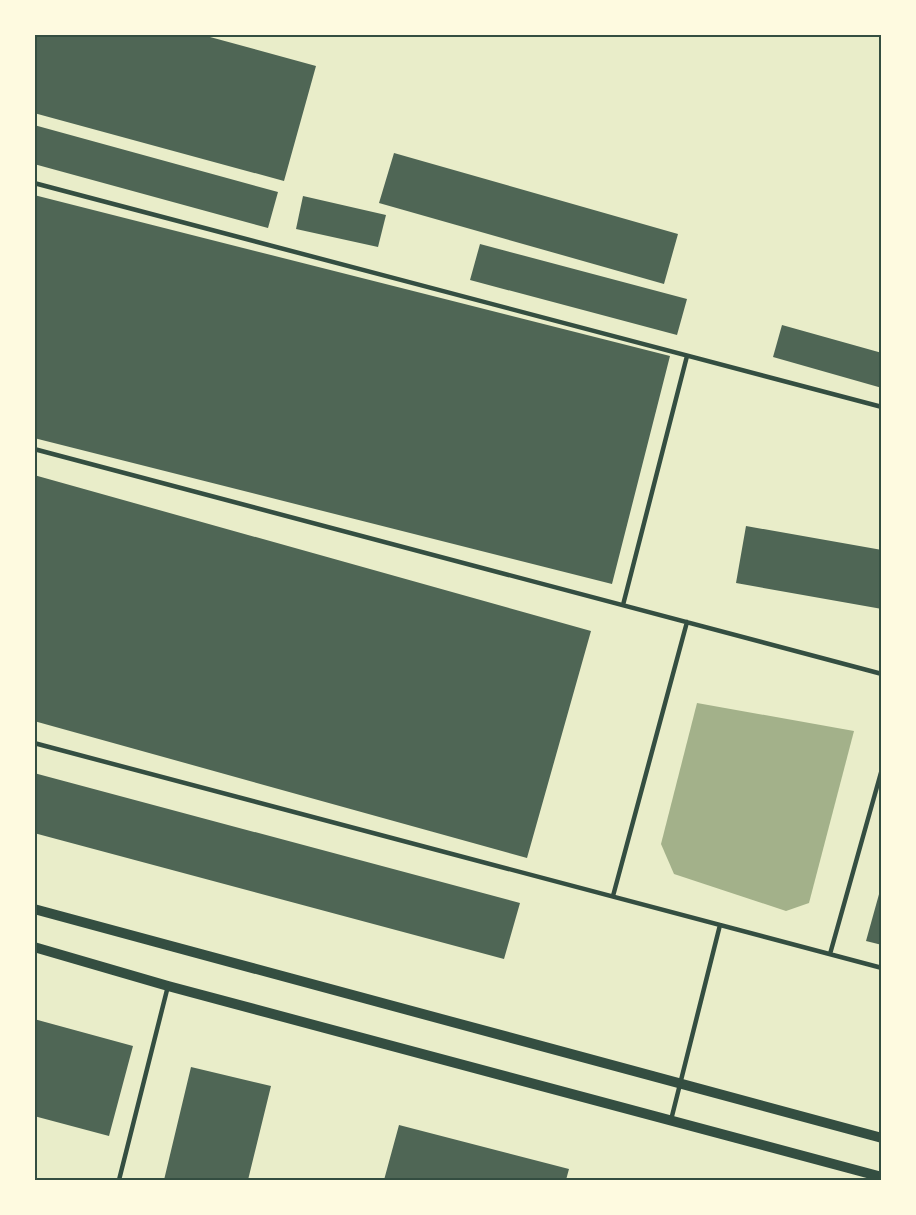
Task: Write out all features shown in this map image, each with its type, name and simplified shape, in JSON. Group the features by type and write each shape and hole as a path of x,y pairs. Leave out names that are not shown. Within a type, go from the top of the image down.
{"street":[{"path":"34,909 882,1138"},
{"path":"34,947 168,986 882,1177"}],"lane":[{"path":"34,183 882,407"},
{"path":"623,605 687,356"},
{"path":"34,449 882,674"},
{"path":"613,896 687,622"},
{"path":"34,743 882,968"},
{"path":"830,954 882,769"},
{"path":"671,1120 720,925"},
{"path":"119,1180 168,986"}],"shaded area":[{"path":"697,703 854,731 809,903 786,911 674,874 661,844"}],"building":[{"path":"34,34 199,34 316,66 284,181 34,113"},
{"path":"34,125 278,192 268,228 34,164"},
{"path":"394,153 678,234 664,284 379,203"},
{"path":"34,195 670,356 612,584 34,438"},
{"path":"303,196 386,215 378,247 296,229"},
{"path":"480,244 687,299 677,335 470,280"},
{"path":"782,325 882,353 882,388 773,357"},
{"path":"34,475 591,631 527,858 34,721"},
{"path":"746,526 882,550 882,609 736,583"},
{"path":"34,773 520,903 504,959 34,833"},
{"path":"882,887 882,945 866,941"},
{"path":"34,1019 133,1046 109,1136 34,1116"},
{"path":"191,1067 271,1086 248,1180 164,1180"},
{"path":"399,1125 569,1169 566,1180 384,1180"}]}
